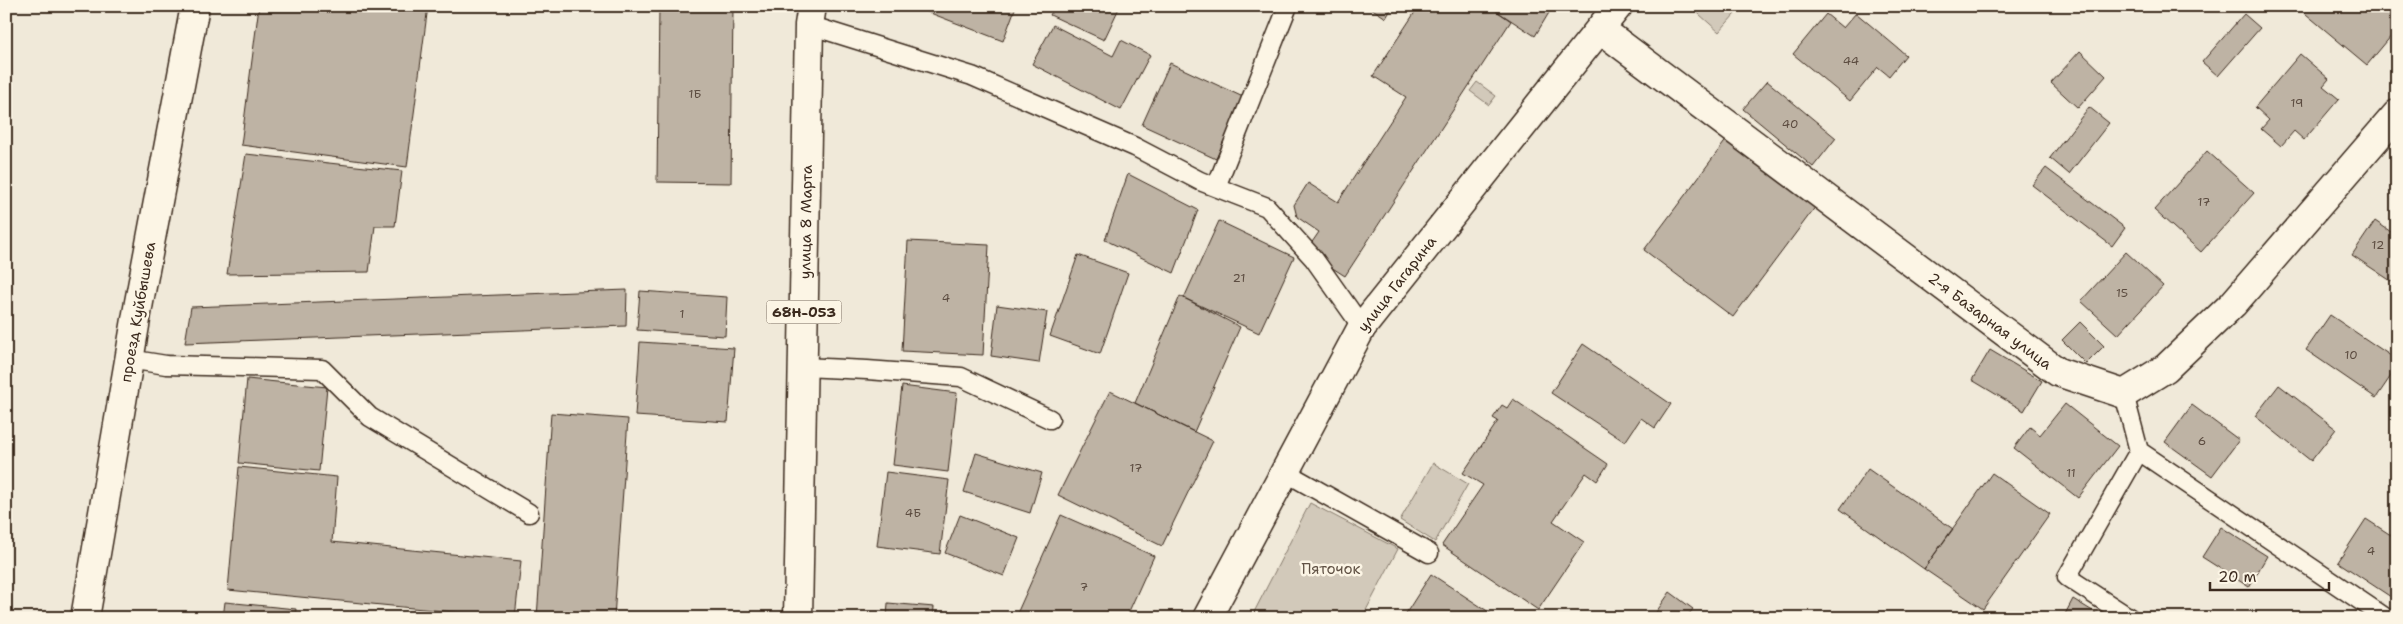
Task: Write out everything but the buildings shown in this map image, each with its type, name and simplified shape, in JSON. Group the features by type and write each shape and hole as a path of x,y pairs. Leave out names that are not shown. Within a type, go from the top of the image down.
{"street":[{"name":"проезд Куйбышева","path":"85,618 129,359 195,6"},
{"name":"улица Гагарина","path":"1207,618 1362,326 1618,6"},
{"name":"улица 8 Марта","path":"798,618 810,16"},
{"name":"2-я Базарная улица","path":"1600,29 2058,372 2124,394"},
{"path":"2124,394 2166,368 2233,304 2397,114"}],"lane":[{"path":"1216,187 1288,6"},
{"path":"810,16 972,76 1136,147 1200,181 1267,207 1314,259 1362,326"},
{"path":"129,359 166,365 322,369 370,417 529,513"},
{"path":"803,368 867,370 961,378 1050,419"},
{"path":"2124,394 2139,451 2386,618"},
{"path":"2130,618 2067,576 2139,451"},
{"path":"1285,472 1429,553"}],"green space":[{"path":"1690,6 1742,6 1719,32"},
{"path":"1477,82 1496,96 1489,105 1470,91"},
{"path":"1433,463 1468,484 1435,542 1400,520"},
{"name":"Пяточок","path":"1310,503 1398,549 1362,618 1251,618"}]}
